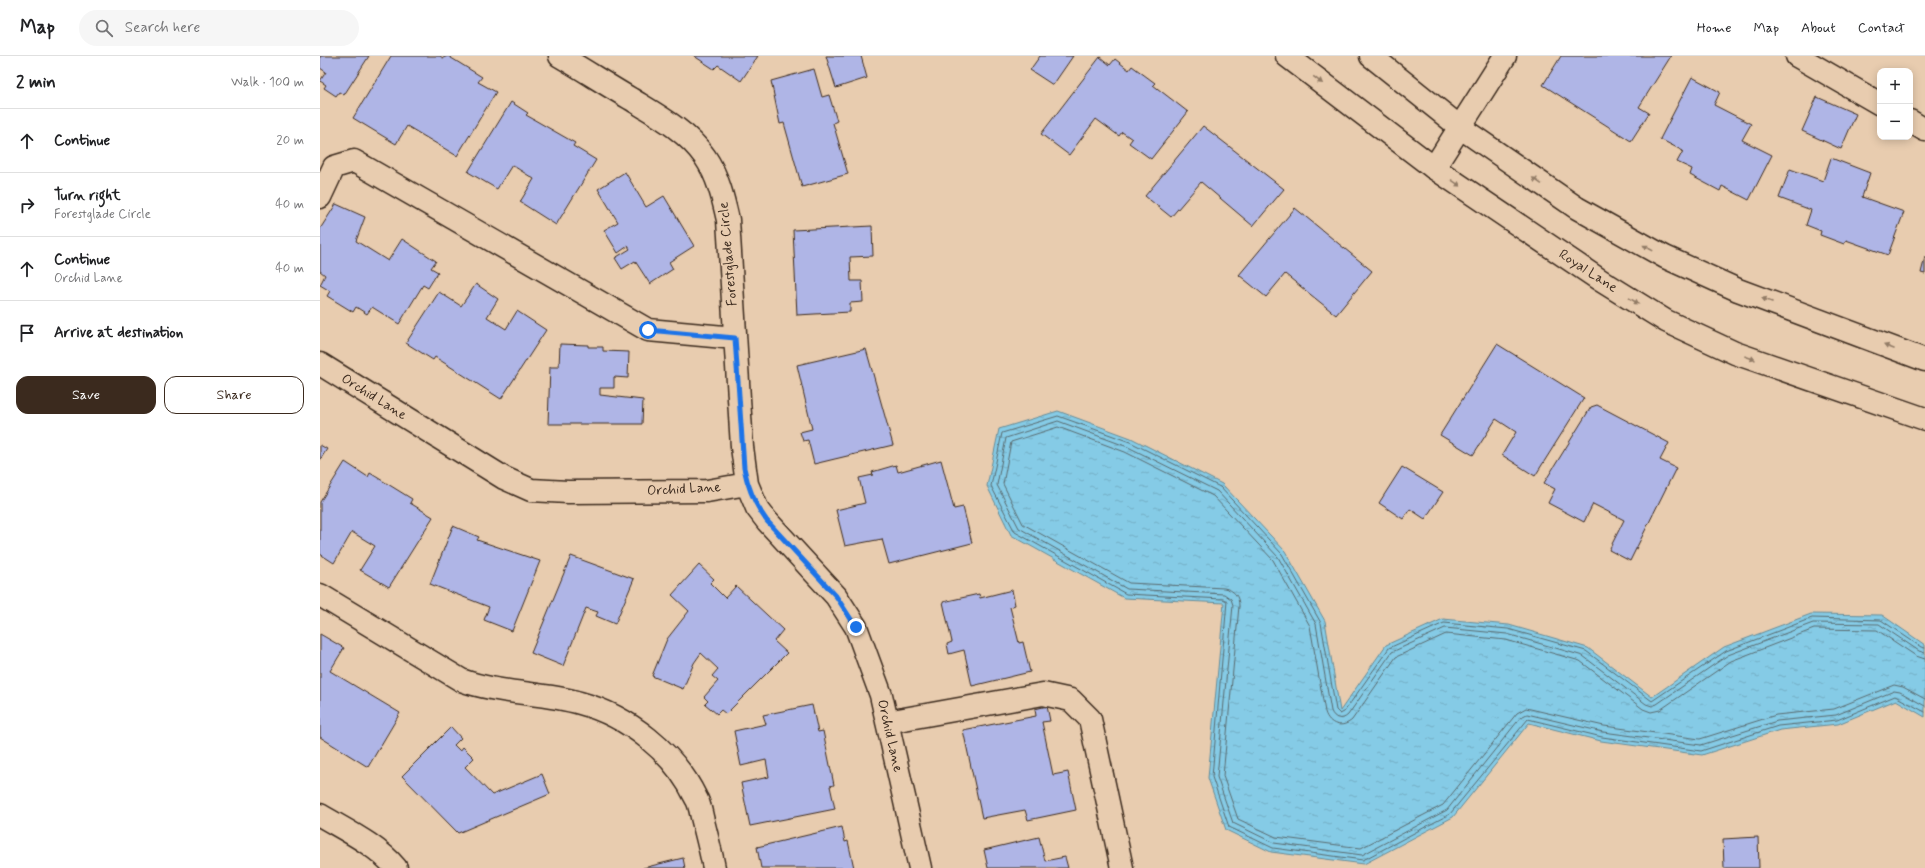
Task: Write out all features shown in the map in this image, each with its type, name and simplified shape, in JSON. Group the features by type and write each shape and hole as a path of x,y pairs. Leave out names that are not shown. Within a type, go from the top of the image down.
{"street":[{"name":"Forestglade Circle","path":"560,56 664,120 689,138 705,157 722,194 728,220 742,447 747,484"},
{"name":"Royal Lane","path":"1287,56 1434,168 1600,280 1666,321 1735,353 1925,419"},
{"path":"1371,56 1461,128 1577,208 1665,257 1699,274 1738,290 1925,360"},
{"path":"1434,168 1461,128 1505,56"},
{"path":"1798,56 1877,102"},
{"path":"1913,123 1925,130"},
{"path":"320,197 334,167 354,162 648,330 735,338"},
{"name":"Orchid Lane","path":"320,364 504,478 531,490 568,492 707,491 747,484 757,508 767,521 836,596 856,627 881,695 920,868"},
{"path":"320,595 461,680 480,686 580,702 610,714 636,728 660,748 678,768 697,798 714,868"},
{"path":"887,722 1043,694 1072,700 1090,719 1122,868"},
{"path":"320,814 371,846 391,862 396,868"}],"water":[{"path":"1058,411 1131,438 1222,484 1285,551 1325,621 1340,711 1386,645 1443,619 1509,625 1588,648 1652,697 1724,647 1811,614 1882,615 1925,645 1925,717 1896,700 1838,724 1780,730 1702,755 1601,741 1529,723 1453,817 1364,864 1271,852 1226,830 1208,778 1224,603 1124,598 1011,535 987,486 999,429"}],"building":[{"path":"320,56 369,56 344,95 339,92 336,96 324,88 326,85 320,81 326,72 320,68"},
{"path":"391,56 440,56 443,58 448,56 482,77 478,82 496,92 457,156 407,126 396,144 353,118"},
{"path":"694,56 758,56 741,81 718,65 714,69"},
{"path":"826,56 861,56 867,78 836,88"},
{"path":"1040,56 1073,56 1053,85 1030,70"},
{"path":"1561,56 1671,56 1639,107 1649,113 1631,141 1543,85"},
{"path":"1100,57 1110,65 1115,59 1129,70 1132,66 1155,83 1153,85 1188,112 1151,159 1129,143 1132,139 1122,132 1119,136 1096,119 1069,155 1041,134"},
{"path":"814,69 822,97 829,95 837,121 833,123 848,174 802,187 784,123 780,124 771,81"},
{"path":"1692,77 1720,92 1714,105 1751,124 1742,140 1772,155 1749,200 1722,186 1720,191 1690,175 1692,169 1677,162 1683,151 1660,139"},
{"path":"1817,97 1856,114 1841,149 1802,131"},
{"path":"511,102 528,113 526,115 575,143 573,146 596,160 556,225 520,202 534,179 512,165 497,189 468,172"},
{"path":"1203,126 1284,189 1253,226 1201,182 1171,217 1145,196"},
{"path":"1831,158 1870,173 1862,197 1904,212 1888,255 1846,240 1844,244 1820,235 1821,231 1806,225 1811,210 1779,198 1790,169 1823,181"},
{"path":"625,172 646,207 664,196 694,246 669,262 673,269 650,284 635,261 622,269 615,258 630,249 628,246 618,253 604,230 618,222 598,189"},
{"path":"336,204 365,217 356,241 388,261 402,239 436,261 431,268 438,272 428,288 423,285 399,324 372,307 367,314 356,307 353,312 327,296 330,291 320,285 325,275 320,271 320,229"},
{"path":"1295,208 1372,271 1336,315 1285,274 1266,297 1239,275"},
{"path":"872,226 873,256 850,257 851,281 862,281 863,302 850,303 850,312 797,315 793,230"},
{"path":"1925,257 1925,274 1921,273"},
{"path":"476,284 498,299 487,317 506,329 517,311 546,330 501,399 435,357 433,360 406,343 439,292 461,306"},
{"path":"560,344 588,345 588,347 603,347 603,351 629,352 628,378 614,377 614,388 600,388 600,395 643,400 642,424 548,424 550,367 559,367"},
{"path":"1497,344 1584,398 1535,476 1502,455 1516,432 1496,419 1473,455 1440,435"},
{"path":"866,349 893,445 814,464 808,440 803,441 800,432 812,429 797,365"},
{"path":"1597,405 1669,443 1660,460 1676,468 1630,561 1609,550 1624,520 1593,504 1584,522 1548,503 1555,489 1544,483 1591,407"},
{"path":"320,445 327,449 320,460"},
{"path":"941,460 954,509 963,507 972,543 889,564 882,539 845,546 836,510 865,503 859,478 873,475 872,472 896,465 898,472"},
{"path":"345,462 368,477 370,473 412,499 410,503 433,517 389,587 360,570 375,546 352,532 334,563 320,554 320,502"},
{"path":"1402,467 1443,492 1425,519 1410,509 1403,519 1379,503"},
{"path":"453,526 479,537 477,540 540,561 512,631 484,620 489,607 430,584"},
{"path":"571,556 634,579 615,624 596,616 598,612 586,608 563,666 531,653"},
{"path":"699,565 714,579 710,583 725,598 736,586 783,630 774,641 787,653 726,714 721,710 717,714 705,704 708,701 704,697 718,681 712,676 718,669 701,653 694,663 683,689 652,676 667,639 689,611 672,595"},
{"path":"1012,590 1015,605 1010,607 1019,643 1023,642 1030,672 972,686 964,650 949,654 947,644 952,642 943,602 979,594 980,598"},
{"path":"320,634 344,648 330,671 400,713 368,767 320,737"},
{"path":"812,705 818,732 823,731 834,785 830,786 835,809 750,826 741,783 769,777 766,760 741,766 734,731 766,724 763,715"},
{"path":"1047,706 1050,721 1042,722 1053,775 1068,772 1076,810 1028,820 1025,810 982,818 963,730 1036,716 1035,709"},
{"path":"451,727 461,738 454,745 460,751 463,747 474,758 465,767 492,795 542,774 550,794 458,833 402,776"},
{"path":"842,827 845,842 848,841 854,868 761,868 757,847"},
{"path":"1039,837 1045,861 1065,857 1068,868 988,868 984,850"},
{"path":"1758,837 1759,868 1724,868 1723,839"},
{"path":"683,858 685,868 643,868"}],"route":[{"path":"648,330 735,338 744,468 747,484 757,508 767,521 836,596 856,627"}]}
